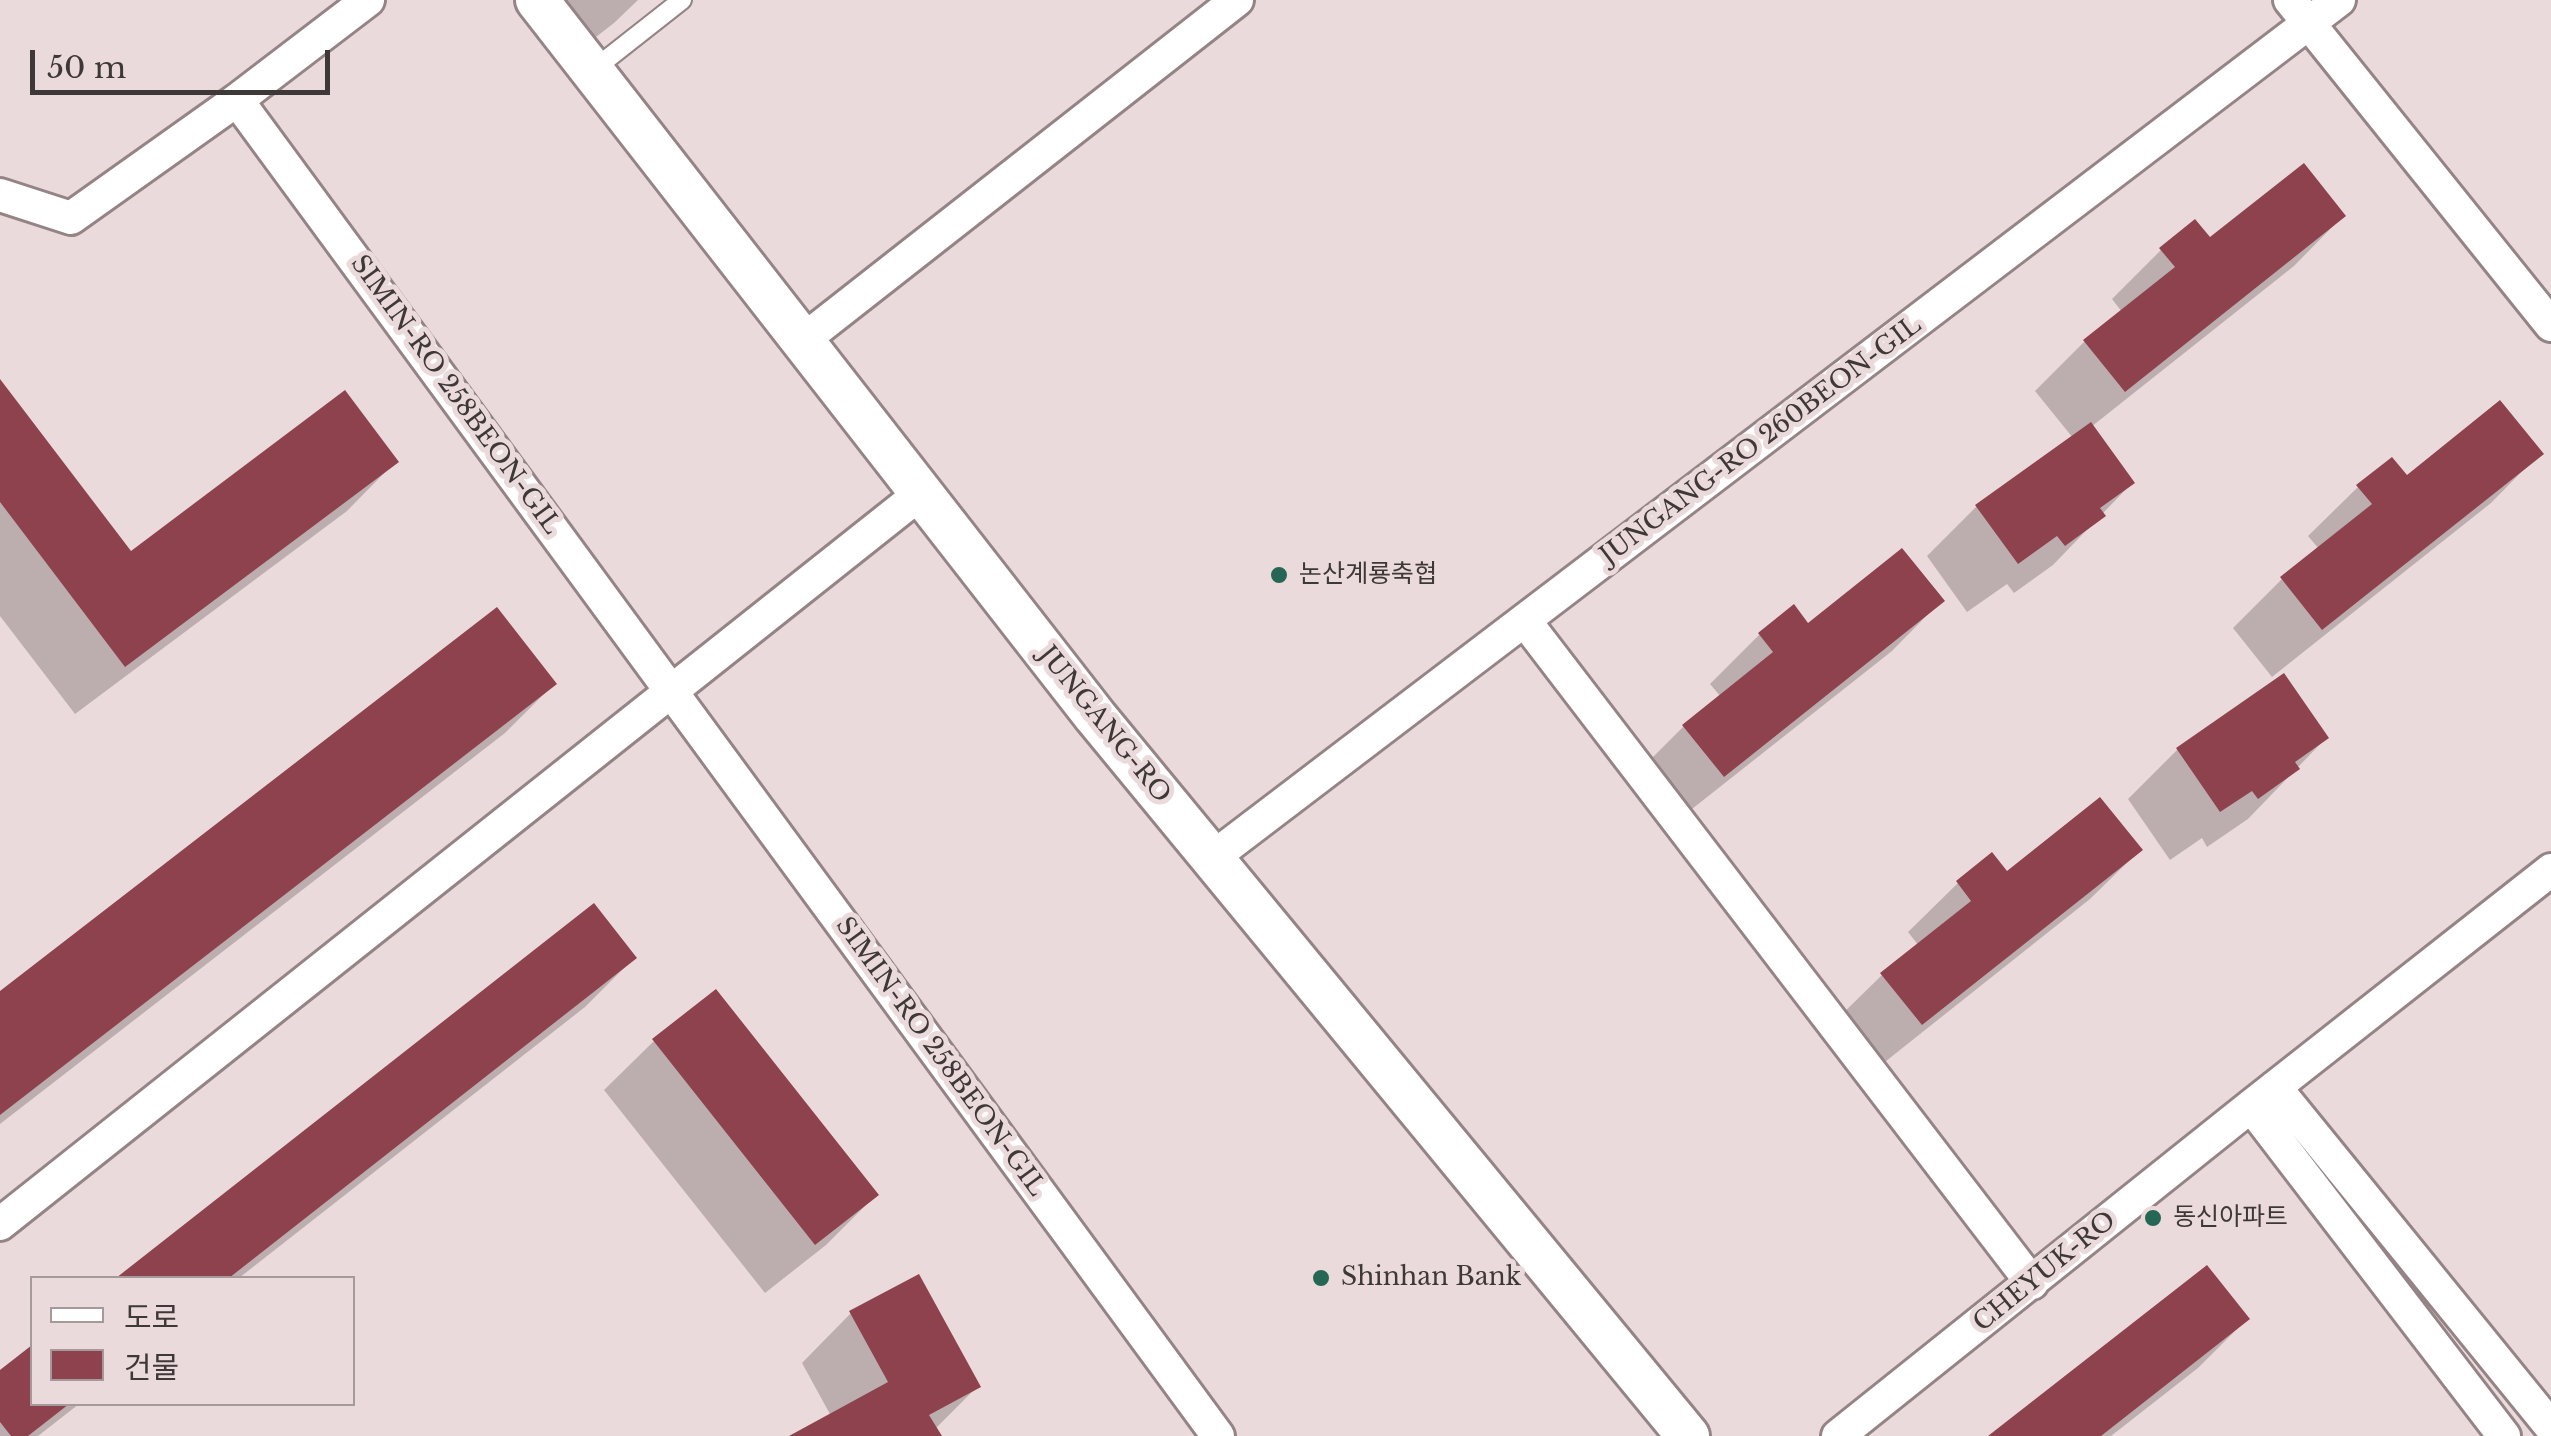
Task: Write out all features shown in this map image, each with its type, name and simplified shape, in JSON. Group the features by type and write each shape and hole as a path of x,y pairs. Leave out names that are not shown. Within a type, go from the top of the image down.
{"street":[{"path":"0,195 71,218 237,100 368,0"},
{"name":"JUNGANG-RO","path":"537,0 1095,716 1688,1436"},
{"path":"802,340 1237,0"},
{"name":"JUNGANG-RO 260BEON-GIL","path":"1212,858 1525,621 2300,12 2339,0"},
{"path":"2300,12 2551,325"},
{"name":"SIMIN-RO 258BEON-GIL","path":"237,100 672,691 1203,1432"},
{"path":"0,1224 921,494"},
{"path":"1525,621 2032,1283"},
{"name":"CHEYUK-RO","path":"1838,1436 2551,870"},
{"path":"2263,1097 2551,1427"},
{"path":"2263,1097 2504,1436"}],"lane":[{"path":"593,70 682,0"}],"building":[{"path":"2304,163 2346,216 2125,392 2083,340 2175,267 2159,248 2195,219 2210,237"},
{"path":"0,379 131,551 345,390 399,462 125,667 0,502"},
{"path":"2500,400 2544,454 2322,630 2280,577 2372,504 2356,485 2392,457 2407,475"},
{"path":"2091,422 2135,483 2100,508 2106,516 2065,546 2057,536 2018,564 1975,505"},
{"path":"1902,548 1945,601 1724,777 1682,725 1773,652 1758,633 1794,604 1808,623"},
{"path":"497,607 557,684 0,1115 0,991"},
{"path":"2284,673 2329,738 2295,762 2300,769 2258,799 2252,791 2220,812 2176,748"},
{"path":"2100,797 2143,850 1922,1025 1880,973 1971,901 1956,881 1992,852 2007,871"},
{"path":"594,903 637,958 232,1276 119,1276"},
{"path":"716,989 879,1195 815,1245 652,1039"},
{"path":"2207,1265 2250,1319 2101,1436 1988,1436"},
{"path":"919,1274 981,1387 929,1415 942,1436 789,1436 888,1382 849,1311"},
{"path":"30,1347 30,1406 66,1406 28,1436 11,1436 0,1422 0,1370"}],"place":[{"name":"논산계룡축협","path":"1279,575"},
{"name":"동신아파트","path":"2153,1218"},
{"name":"Shinhan Bank","path":"1321,1278"}]}
